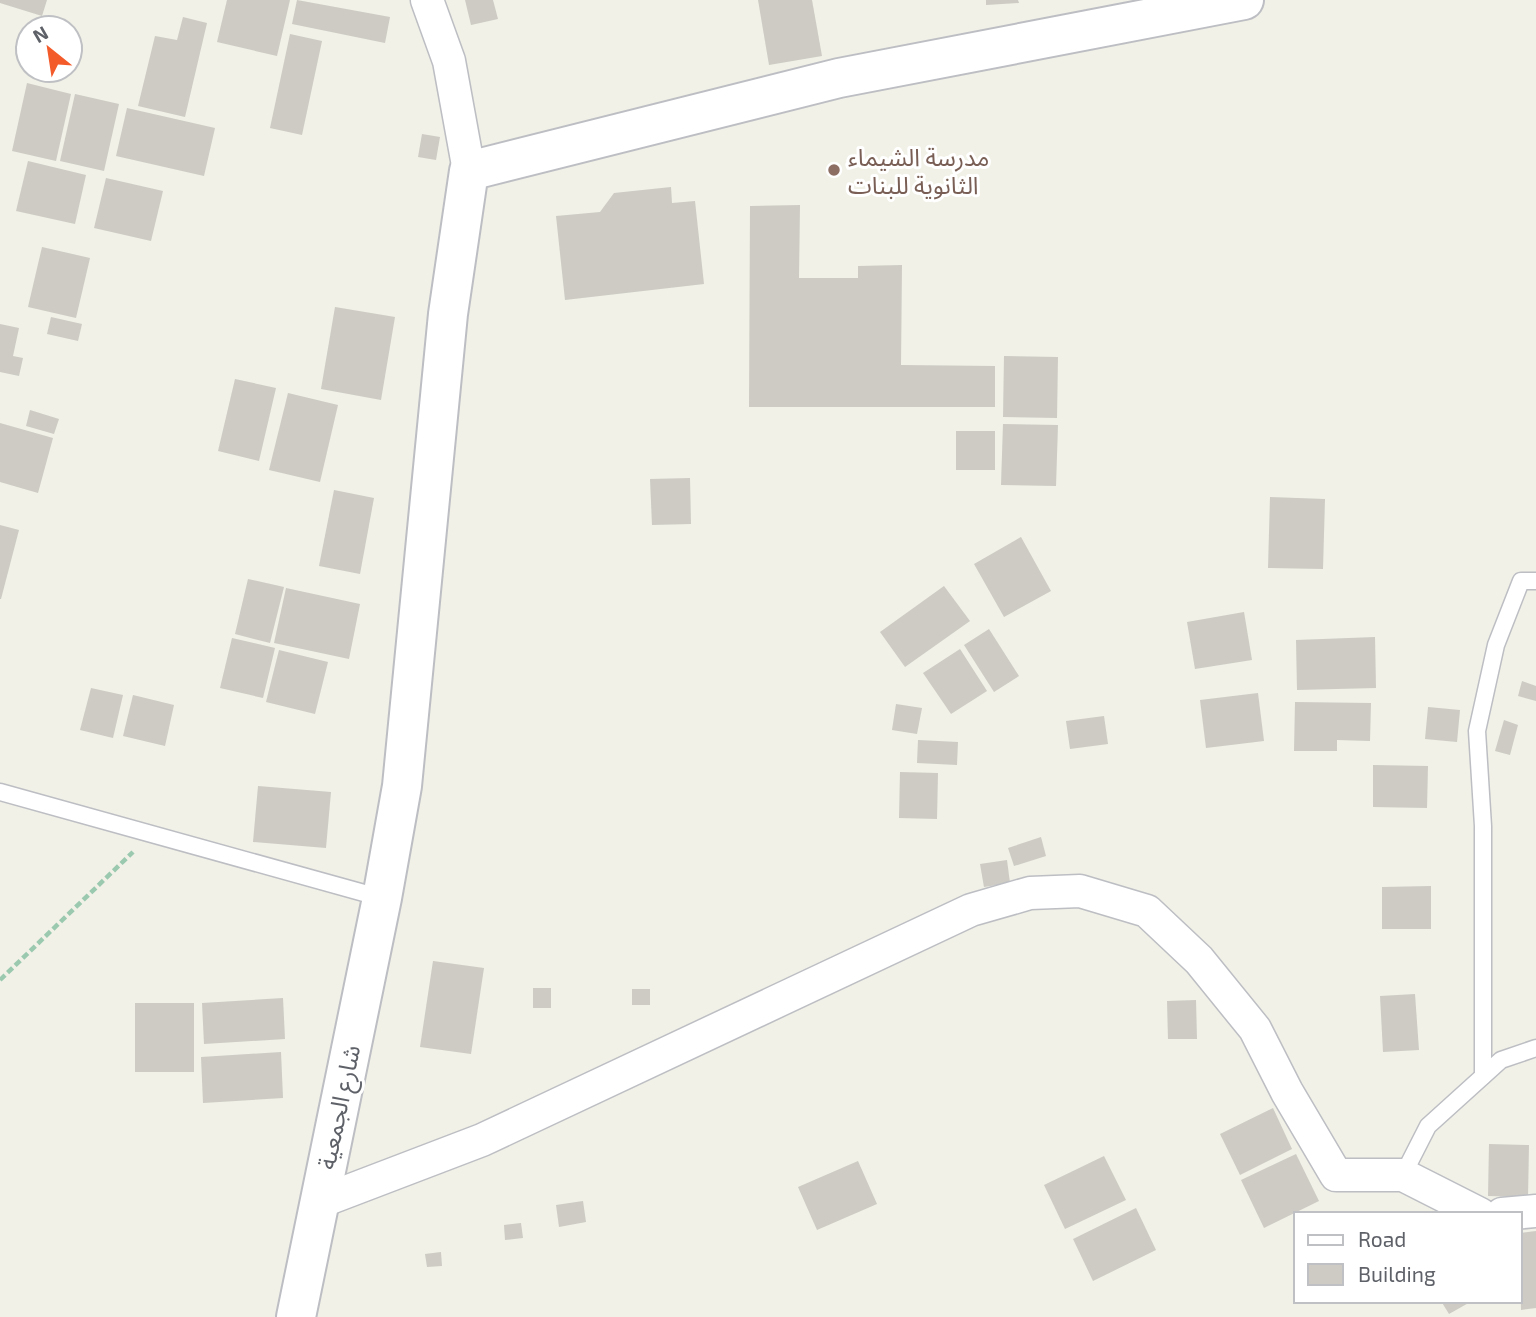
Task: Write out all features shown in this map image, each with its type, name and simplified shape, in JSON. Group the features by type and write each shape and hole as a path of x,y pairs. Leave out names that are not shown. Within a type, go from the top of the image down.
{"street":[{"path":"427,0 449,61 469,171 839,78 1244,0"},
{"name":"شارع الجمعية","path":"296,1317 317,1203 382,898 401,786 448,314 469,171"},
{"path":"317,1203 482,1140 971,911 1030,893 1080,891 1147,911 1199,960 1255,1029 1287,1092 1336,1175 1403,1175 1476,1212"}],"lane":[{"path":"1483,1076 1483,826 1477,731 1496,645 1521,581 1536,581"},
{"path":"0,792 382,898"},
{"path":"1403,1175 1428,1126 1501,1060 1536,1048"}],"path":[{"path":"0,980 152,834"}],"building":[{"path":"0,0 47,0 43,14 0,3"},
{"path":"227,0 290,0 277,56 217,42"},
{"path":"297,0 390,17 385,43 292,24"},
{"path":"465,0 493,0 498,19 471,25"},
{"path":"758,0 812,0 822,56 769,65"},
{"path":"986,0 1018,0 1019,3 986,5"},
{"path":"183,17 207,23 185,117 138,106 155,36 177,40"},
{"path":"290,34 322,41 302,135 270,128"},
{"path":"27,84 71,94 56,161 12,151"},
{"path":"75,94 119,104 104,171 60,161"},
{"path":"127,108 215,128 204,176 116,156"},
{"path":"422,134 440,137 436,160 418,157"},
{"path":"28,161 86,175 75,224 16,211"},
{"path":"106,178 163,191 151,241 94,228"},
{"path":"671,187 672,203 695,201 704,284 565,300 556,216 600,212 614,193"},
{"path":"800,205 799,278 858,278 858,266 902,265 901,365 995,366 995,407 749,407 750,206"},
{"path":"42,247 90,258 76,318 28,307"},
{"path":"335,307 395,317 381,400 321,389"},
{"path":"51,317 82,324 78,341 47,334"},
{"path":"0,324 19,328 13,356 23,358 19,376 0,372"},
{"path":"1004,356 1058,357 1057,418 1003,417"},
{"path":"235,379 276,388 259,461 218,451"},
{"path":"288,393 338,405 320,482 269,470"},
{"path":"30,410 59,419 54,434 26,426"},
{"path":"0,423 53,438 38,493 0,482"},
{"path":"1003,424 1058,425 1056,486 1001,485"},
{"path":"956,431 995,431 995,470 956,470"},
{"path":"690,478 691,524 652,525 650,479"},
{"path":"334,490 374,498 360,574 319,566"},
{"path":"1270,497 1325,499 1323,569 1268,568"},
{"path":"0,525 19,530 1,599 0,599"},
{"path":"1021,537 1051,591 1004,617 974,564"},
{"path":"248,579 284,587 270,643 235,634"},
{"path":"944,586 970,621 905,667 880,632"},
{"path":"286,588 360,604 349,659 274,643"},
{"path":"1244,612 1252,660 1195,669 1187,622"},
{"path":"989,629 1019,676 994,692 964,645"},
{"path":"1375,637 1376,688 1297,690 1296,640"},
{"path":"232,638 275,648 263,698 220,688"},
{"path":"960,649 987,691 951,714 923,673"},
{"path":"279,650 328,662 315,714 266,702"},
{"path":"1522,681 1536,686 1536,701 1518,696"},
{"path":"91,688 123,695 113,738 80,730"},
{"path":"1258,693 1264,741 1206,748 1200,700"},
{"path":"133,695 174,705 165,746 123,736"},
{"path":"1295,702 1371,703 1370,741 1337,740 1337,751 1294,751"},
{"path":"896,704 922,708 917,734 892,730"},
{"path":"1428,707 1460,710 1457,742 1425,739"},
{"path":"1104,716 1108,744 1070,749 1066,721"},
{"path":"1504,720 1518,725 1510,755 1495,751"},
{"path":"918,740 958,742 957,765 917,763"},
{"path":"1373,765 1428,766 1427,808 1373,807"},
{"path":"900,772 938,773 937,819 899,818"},
{"path":"258,786 331,792 326,848 253,842"},
{"path":"1041,837 1046,856 1014,866 1008,848"},
{"path":"1007,860 1010,883 984,887 980,864"},
{"path":"1431,886 1431,929 1382,929 1382,887"},
{"path":"433,961 484,968 471,1054 420,1047"},
{"path":"533,988 551,988 551,1008 533,1008"},
{"path":"632,989 650,989 650,1005 632,1005"},
{"path":"1415,994 1419,1050 1383,1052 1380,996"},
{"path":"283,998 285,1039 204,1044 202,1003"},
{"path":"1196,1000 1197,1039 1168,1039 1167,1001"},
{"path":"135,1003 194,1003 194,1072 135,1072"},
{"path":"281,1052 283,1098 203,1103 201,1057"},
{"path":"1273,1108 1292,1149 1240,1175 1220,1134"},
{"path":"1489,1144 1529,1145 1528,1197 1488,1196"},
{"path":"1296,1154 1319,1201 1264,1228 1241,1180"},
{"path":"1104,1156 1126,1200 1065,1229 1044,1185"},
{"path":"858,1161 877,1204 817,1230 798,1187"},
{"path":"583,1201 586,1222 559,1227 556,1205"},
{"path":"1136,1208 1156,1250 1093,1281 1073,1239"},
{"path":"521,1223 523,1238 505,1240 504,1225"},
{"path":"1536,1231 1536,1308 1521,1310 1522,1303 1522,1233"},
{"path":"441,1252 442,1266 427,1267 425,1254"},
{"path":"1442,1303 1468,1303 1449,1314"}],"place":[{"name":"مدرسة الشيماء الثانوية للبنات","path":"834,170"}]}
